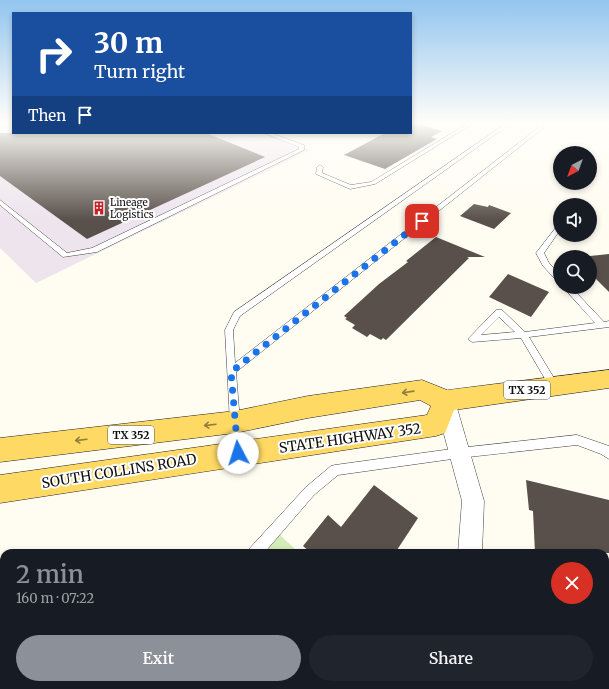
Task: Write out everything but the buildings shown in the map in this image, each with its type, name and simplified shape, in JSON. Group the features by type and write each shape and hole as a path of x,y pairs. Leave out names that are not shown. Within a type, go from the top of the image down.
{"main road":[{"name":"TX 352","path":"0,450 235,422 308,407 422,390 445,401 609,379"},
{"name":"STATE HIGHWAY 352","path":"238,453 382,434 436,425 445,401"},
{"path":"235,422 238,453"},
{"name":"SOUTH COLLINS ROAD","path":"0,489 238,453"}],"street":[{"path":"445,401 473,501 470,549"}],"lane":[{"path":"0,202 66,254 94,250 288,156"},
{"path":"320,167 319,174 350,187 372,183 417,156"},
{"path":"235,422 229,330 237,314 462,156"},
{"path":"231,372 504,156"},
{"path":"553,234 540,253 546,264 553,272"},
{"path":"574,294 606,325"},
{"path":"554,386 522,335 499,312 472,339 522,335 606,325"},
{"path":"259,549 310,491 335,470 459,453 577,440 605,450 609,454"}],"shaded area":[{"path":"0,156 297,156 36,283 0,248"}],"green space":[{"path":"278,533 295,549 264,549"}],"place":[{"name":"Lineage Logistics","path":"99,208"}],"route":[{"path":"238,453 231,372 422,221"}]}
